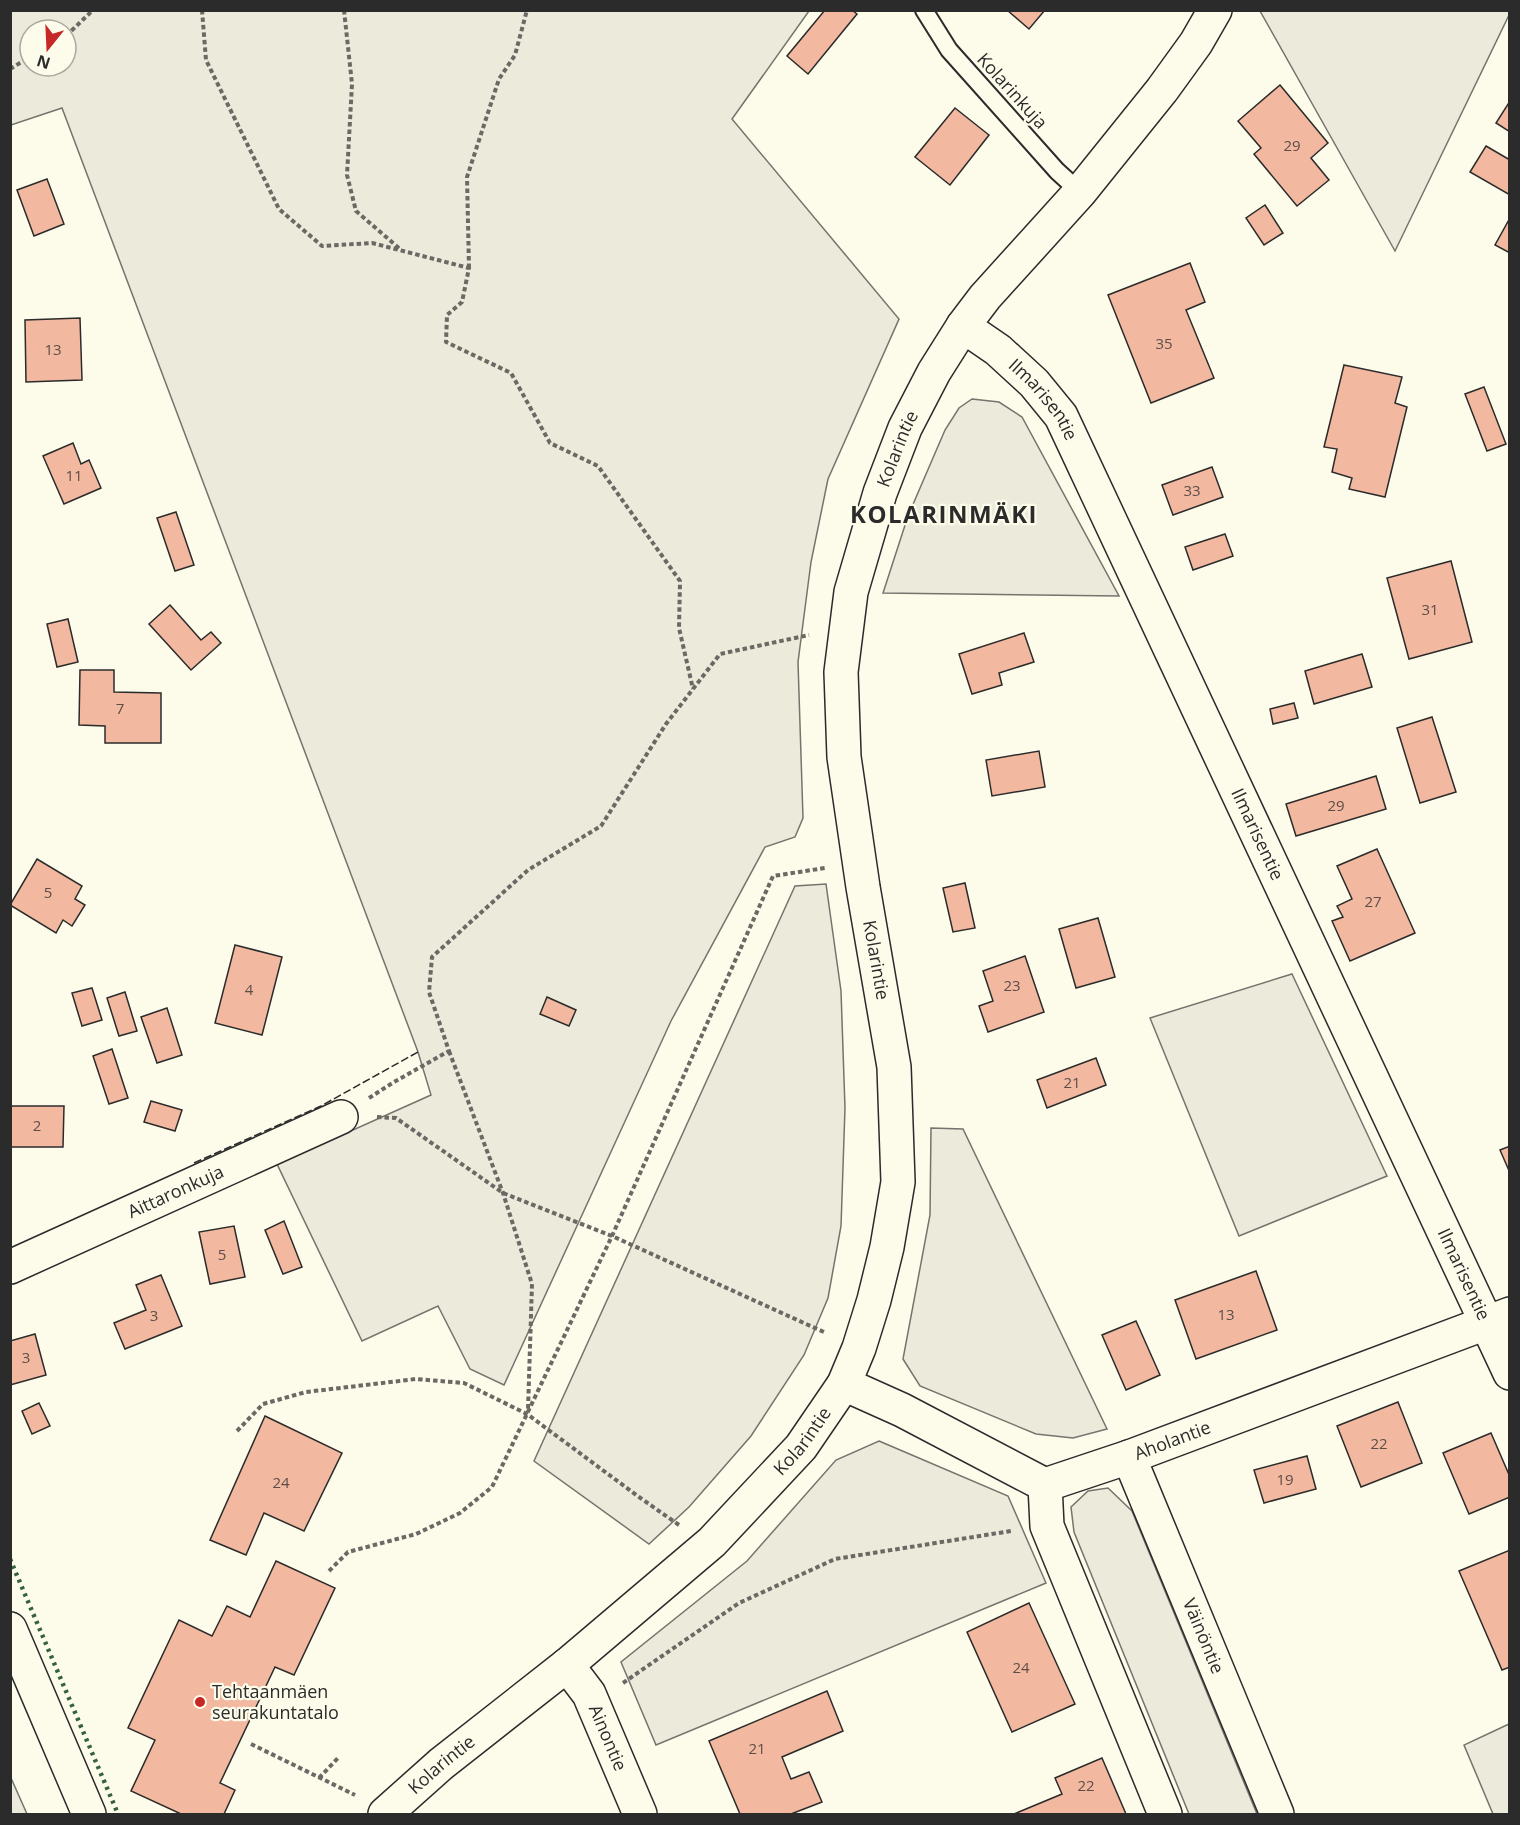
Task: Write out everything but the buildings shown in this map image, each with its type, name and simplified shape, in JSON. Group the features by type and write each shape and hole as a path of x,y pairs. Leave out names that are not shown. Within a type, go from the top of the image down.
{"street":[{"name":"Kolarintie","path":"374,1807 441,1764 567,1665 711,1542 801,1447 844,1384 859,1348 874,1300 887,1247 898,1182 894,1067 863,887 844,757 842,672 851,592 880,493 905,428 934,372 984,297 1080,192 1162,90 1197,42 1215,10"},
{"name":"Ilmarisentie","path":"963,326 1013,363 1034,383 1061,416 1498,1318 1509,1373"},
{"name":"Aittaronkuja","path":"10,1267 341,1117"},
{"name":"Aholantie","path":"1045,1485 1129,1457 1498,1318"},
{"path":"844,1384 902,1410 1045,1485 1047,1526 1165,1815"},
{"name":"Väinöntie","path":"1129,1457 1277,1815"},
{"path":"10,1629 89,1815"},
{"name":"Ainontie","path":"567,1665 589,1694 640,1815"}],"lane":[{"name":"Kolarinkuja","path":"924,10 949,50 1057,171 1080,192"}],"path":[{"path":"78,24 93,10"},
{"path":"202,10 206,60 279,209 322,246 372,243 468,268"},
{"path":"344,10 352,84 347,175 356,211 402,251"},
{"path":"527,10 515,55 499,79 467,177 468,268 462,302 447,315 446,342 511,373 550,443 598,466 680,581 679,628 693,689"},
{"path":"527,1414 532,1284 503,1193 429,992 432,957 528,870 601,826 666,724 720,654 811,635"},
{"path":"329,1571 348,1552 416,1534 460,1513 492,1488 612,1236 773,876 835,867"},
{"path":"341,1117 394,1082 449,1051"},
{"path":"341,1117 396,1118 503,1193 612,1236 859,1348"},
{"path":"237,1431 263,1404 306,1392 416,1379 464,1383 527,1414 681,1526"},
{"path":"618,1686 739,1603 835,1559 1047,1526"},
{"path":"251,1744 374,1807"},
{"path":"319,1778 338,1758"}],"shaded area":[{"path":"10,11 809,11 732,119 899,319 828,479 811,562 798,662 803,818 795,837 765,847 671,1021 504,1385 470,1369 438,1306 362,1341 277,1164 431,1095 418,1052 62,108 11,125"},
{"path":"1260,11 1509,11 1395,251"},
{"path":"972,399 999,402 1022,417 1119,596 883,593 908,516 945,430 959,408"},
{"path":"826,884 841,991 845,1108 841,1226 828,1298 804,1355 751,1436 689,1507 649,1544 534,1461 795,886"},
{"path":"1292,974 1387,1176 1239,1236 1150,1018"},
{"path":"931,1128 963,1129 1107,1429 1073,1438 1036,1434 920,1386 903,1359 930,1215"},
{"path":"879,1441 1008,1496 1046,1583 656,1745 621,1662 747,1561 836,1460"},
{"path":"1108,1488 1132,1511 1257,1814 1189,1814 1074,1532 1071,1507 1088,1491"},
{"path":"1509,1724 1509,1814 1493,1814 1464,1745"},
{"path":"11,1778 27,1814 11,1814"}],"hedge":[{"path":"10,1559 118,1814"}],"fence":[{"path":"194,1163 321,1106 418,1052"}],"place":[{"name":"Tehtaanmäen seurakuntatalo","path":"200,1702"}],"district":[{"name":"KOLARINMÄKI","path":"944,515"}]}
